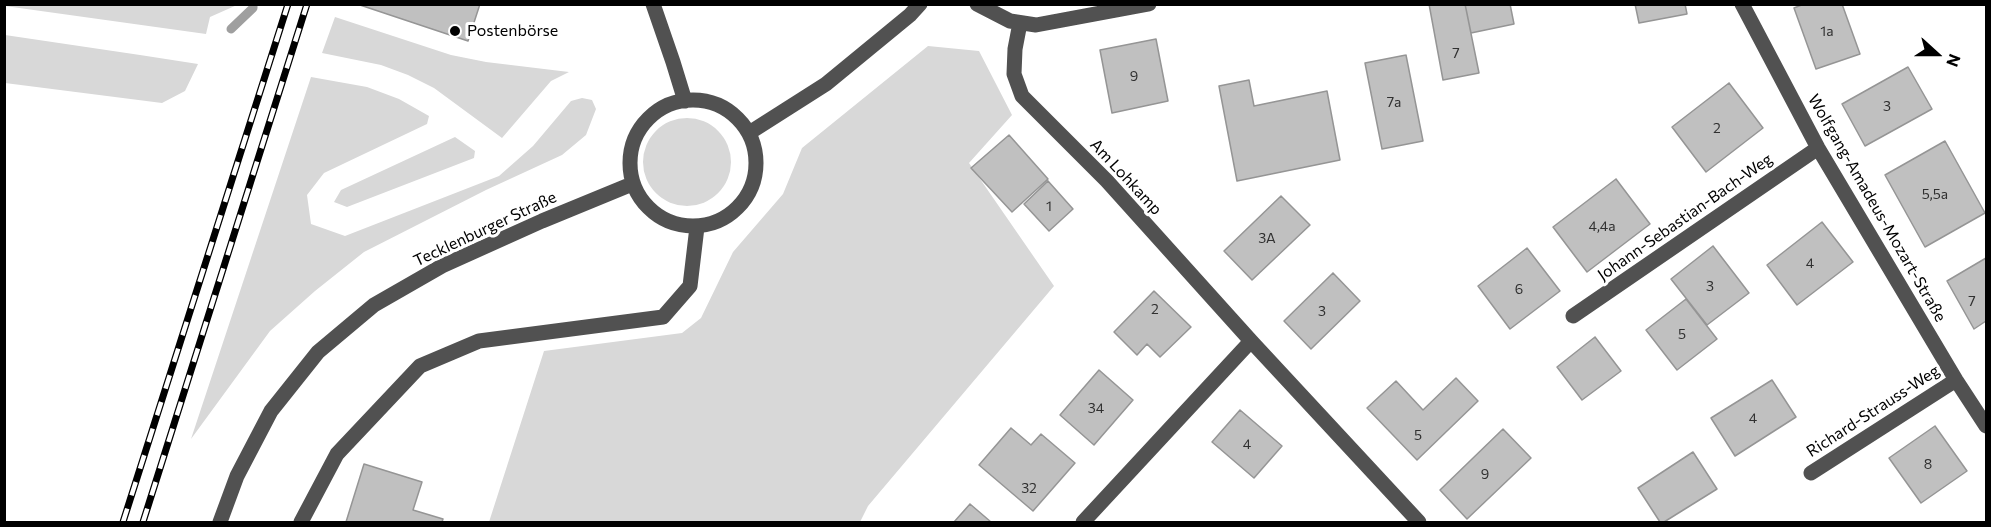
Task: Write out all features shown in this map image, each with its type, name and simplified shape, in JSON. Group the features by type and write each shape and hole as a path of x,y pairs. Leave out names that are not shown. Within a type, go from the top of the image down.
{"street":[{"path":"653,4 684,101"},
{"path":"749,133 826,84 910,15 920,4"},
{"path":"977,4 1010,21 1036,25 1149,4"},
{"name":"Wolfgang-Amadeus-Mozart-Straße","path":"1742,4 1818,148 1956,380 1986,426"},
{"name":"Am Lohkamp","path":"1020,23 1015,49 1014,74 1022,96 1107,180 1251,341 1419,522"},
{"path":"698,100 718,105 736,116 749,133 756,153 756,174 748,194 735,211 718,222 697,227 676,225 657,216 642,202 632,184 629,163 633,142 643,124 658,110 678,101 698,100"},
{"name":"Johann-Sebastian-Bach-Weg","path":"1573,316 1818,148"},
{"name":"Tecklenburger Straße","path":"220,522 237,476 271,411 318,352 374,305 442,266 632,184"},
{"path":"301,522 337,454 420,366 479,341 663,317 690,286 697,227"},
{"path":"1083,522 1251,341"},
{"name":"Richard-Strauss-Weg","path":"1811,473 1956,380"}],"shaded area":[{"path":"5,4 237,5 210,17 206,34 5,6"},
{"path":"335,17 451,55 486,62 569,72 551,81 502,138 434,88 408,75 381,65 322,53"},
{"path":"5,35 198,64 185,91 162,103 5,83"},
{"path":"928,46 979,51 1012,115 969,163 1054,286 868,506 860,522 489,522 544,351 682,333 701,318 733,252 783,194 802,148"},
{"path":"311,77 367,87 399,99 429,116 427,124 324,173 307,195 311,224 345,236 499,176 533,146 571,101 582,98 592,100 596,109 586,135 562,155 486,190 364,252 315,291 270,331 191,439"},
{"path":"678,118 696,118 712,125 724,137 731,153 731,171 724,187 712,199 696,206 678,206 662,199 650,187 643,171 643,153 650,137 662,125"},
{"path":"455,137 475,151 474,158 347,207 334,202 341,190"}],"building":[{"name":"Postenbörse","path":"357,4 480,4 468,41"},
{"path":"1429,4 1465,4 1479,73 1443,80"},
{"path":"1465,4 1510,4 1514,24 1471,33"},
{"path":"1635,4 1685,4 1687,14 1639,23"},
{"path":"1804,4 1842,4 1860,54 1816,69 1794,8"},
{"path":"1156,39 1168,101 1112,113 1100,50"},
{"path":"1406,55 1423,141 1382,149 1365,63"},
{"path":"1908,67 1932,109 1865,146 1842,104"},
{"path":"1249,80 1254,106 1327,91 1340,160 1237,181 1219,86"},
{"path":"1729,83 1763,128 1706,172 1672,127"},
{"path":"1009,135 1048,179 1012,212 971,168"},
{"path":"1945,141 1985,213 1925,247 1885,175"},
{"path":"1616,179 1650,224 1587,272 1553,227"},
{"path":"1048,181 1073,209 1049,231 1024,204"},
{"path":"1281,196 1310,225 1252,280 1224,251"},
{"path":"1822,222 1853,262 1797,305 1767,265"},
{"path":"1713,246 1749,293 1707,325 1671,279"},
{"path":"1527,248 1560,291 1510,329 1478,286"},
{"path":"1986,258 1986,321 1974,329 1947,281"},
{"path":"1333,273 1360,301 1311,349 1284,321"},
{"path":"1154,291 1191,327 1160,357 1147,344 1137,355 1114,332"},
{"path":"1686,299 1717,339 1677,370 1646,330"},
{"path":"1595,337 1621,371 1582,400 1557,367"},
{"path":"1099,370 1133,400 1094,445 1060,415"},
{"path":"1456,378 1478,401 1417,460 1367,408 1396,381 1423,410"},
{"path":"1772,380 1796,417 1735,456 1711,418"},
{"path":"1240,410 1282,446 1254,478 1212,442"},
{"path":"1935,426 1967,471 1921,503 1889,458"},
{"path":"1011,428 1031,445 1041,434 1075,463 1033,511 979,465"},
{"path":"1503,429 1531,458 1467,519 1440,490"},
{"path":"1693,452 1717,489 1664,522 1660,522 1638,488"},
{"path":"364,464 422,482 413,510 443,519 442,522 346,522"},
{"path":"970,504 991,522 954,522"}],"waterway":[{"path":"231,29 253,8 253,4"}],"railway":[{"path":"123,522 288,4"},
{"path":"143,522 307,4"}],"place":[{"name":"Postenbörse","path":"455,31"}]}
